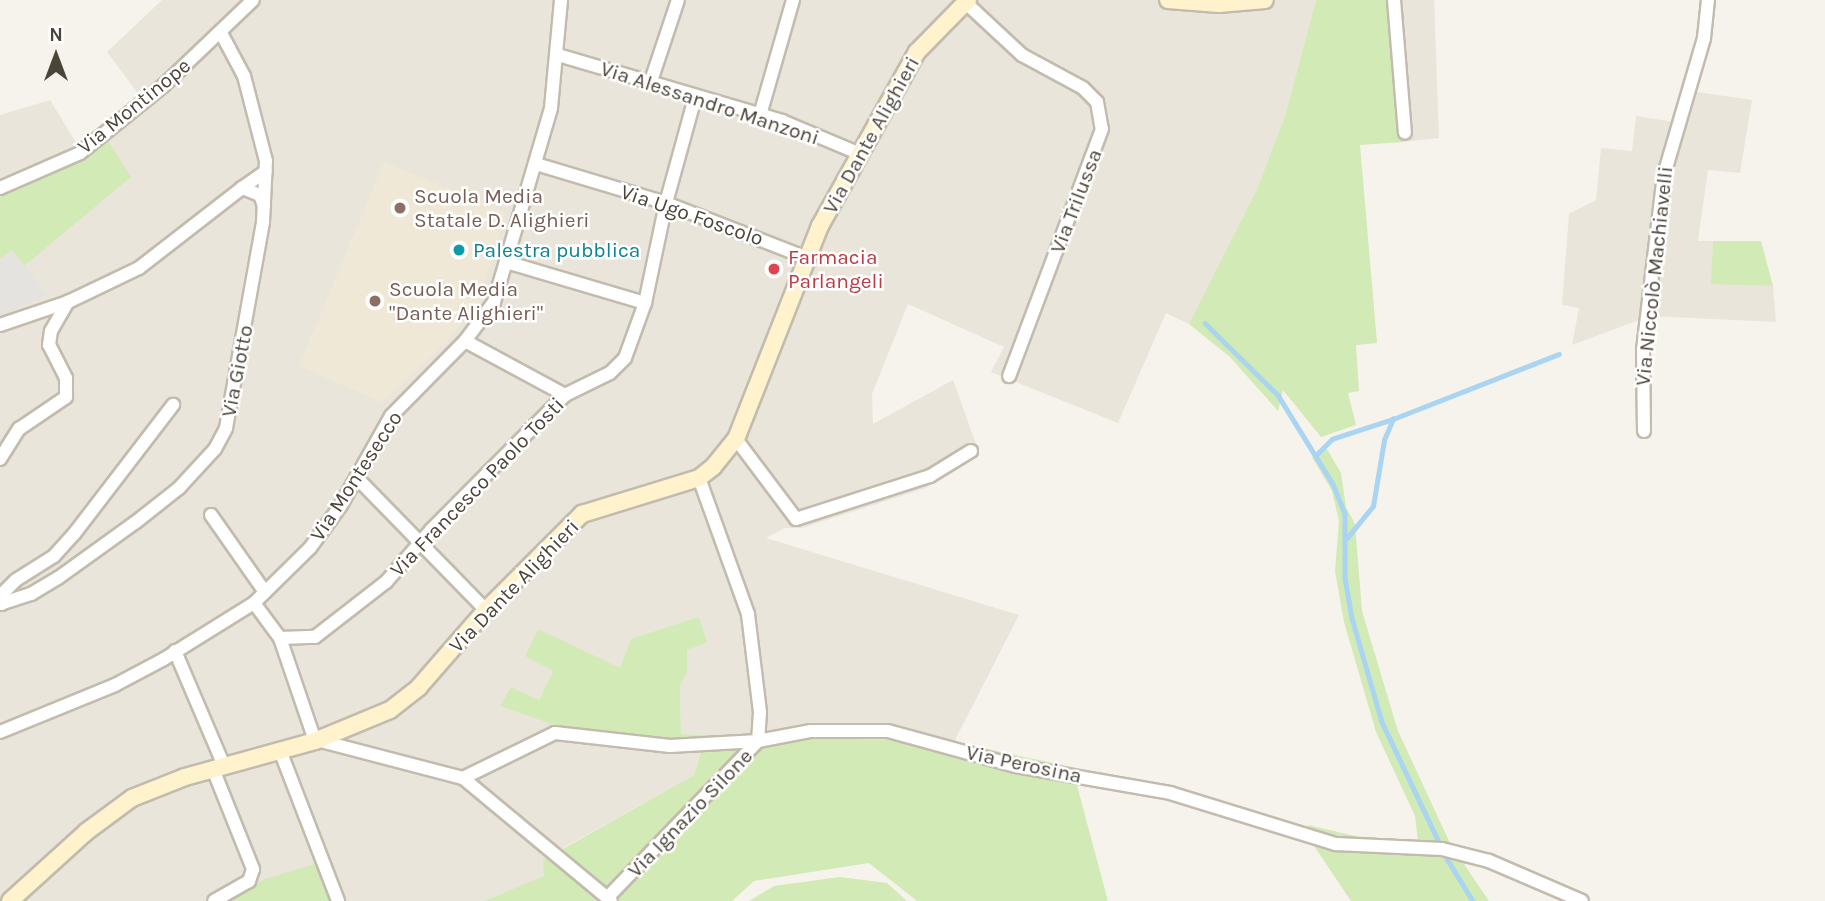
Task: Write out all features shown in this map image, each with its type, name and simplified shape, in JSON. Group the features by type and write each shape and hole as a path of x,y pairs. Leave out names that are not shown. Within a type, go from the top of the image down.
{"main road":[{"path":"1168,0 1219,4 1265,0"},
{"name":"Via Dante Alighieri","path":"10,901 117,807 218,768 281,753 316,741 373,719 404,701 486,610 582,514 699,478 736,439 807,258 917,52 967,1"}],"street":[{"name":"Via Montinope","path":"0,188 80,153 221,33 253,0"},
{"name":"Via Montesecco","path":"0,732 115,685 176,651 254,603 310,548 357,478 391,416 466,341 494,302 551,108 561,0"},
{"path":"650,81 678,0"},
{"path":"760,115 793,0"},
{"path":"1394,0 1405,133"},
{"name":"Via Niccolò Machiavelli","path":"1644,431 1640,398 1643,350 1664,175 1704,38 1708,0"},
{"name":"Via Trilussa","path":"967,1 1022,55 1083,88 1097,102 1102,129 1009,376"},
{"name":"Via Giotto","path":"1,604 31,594 114,538 179,488 215,449 234,402 265,206 267,171 244,76 221,33"},
{"name":"Via Alessandro Manzoni","path":"558,55 650,81 695,98 760,115 860,155"},
{"name":"Via Francesco Paolo Tosti","path":"280,638 296,641 320,635 386,582 420,543 565,395 610,373 625,358 645,303 666,203 695,98"},
{"name":"Via Ugo Foscolo","path":"536,164 666,203 807,258"},
{"path":"0,325 68,302 139,268 267,171"},
{"path":"242,188 260,195 265,206"},
{"path":"506,262 645,303"},
{"path":"0,459 19,429 66,397 66,378 49,345 51,331 68,302"},
{"path":"466,341 565,395"},
{"path":"1,604 3,593 16,580 54,556 74,534 173,405"},
{"path":"736,439 796,519 930,477 971,451"},
{"path":"357,478 486,610"},
{"name":"Via Ignazio Silone","path":"609,899 758,741 760,712 748,614 699,478"},
{"path":"211,515 265,592"},
{"path":"254,603 280,638 316,741 463,778 609,899"},
{"path":"176,651 253,869 249,881 214,901"},
{"name":"Via Perosina","path":"463,778 555,733 670,746 758,741 811,731 888,731 1016,766 1170,793 1336,844 1441,849 1489,861 1582,901"},
{"path":"281,753 338,901"}],"shaded area":[{"path":"162,0 1316,0 1285,116 1257,189 1189,324 1166,313 1118,423 991,372 1004,347 908,304 872,394 873,424 953,380 980,455 926,488 802,528 785,528 766,538 1019,615 954,742 681,734 680,686 687,672 687,650 620,668 553,671 539,700 511,687 501,706 703,745 694,775 561,849 545,876 484,901 331,901 317,863 225,901 0,901 0,115 50,100 77,144 139,95 107,52"},
{"path":"1389,0 1434,0 1439,138 1403,142"},
{"path":"1684,90 1752,100 1740,173 1708,170 1698,241 1713,241 1712,283 1773,286 1776,322 1650,316 1572,345 1579,308 1562,305 1569,214 1596,200 1601,148 1632,151 1636,116 1674,122"},
{"path":"384,162 506,212 479,300 446,343 382,402 299,366"},
{"path":"12,250 48,295 0,316 0,259"}],"green space":[{"path":"1316,0 1389,0 1403,142 1360,145 1377,343 1356,345 1359,391 1348,393 1356,425 1321,437 1283,390 1278,411 1230,357 1189,324 1257,189 1285,116"},
{"path":"107,139 131,177 24,266 12,251 0,259 0,196 80,162"},
{"path":"1713,241 1761,241 1773,286 1711,284"},
{"path":"1327,449 1341,473 1346,507 1355,524 1362,611 1398,731 1456,856 1481,864 1464,864 1489,901 1351,901 1310,840 1308,825 1355,836 1418,841 1415,816 1376,732 1344,622 1335,571 1339,521 1332,491 1312,457"},
{"path":"699,617 707,642 687,650 687,672 680,686 681,734 954,742 1072,767 1108,901 917,901 869,863 754,881 732,901 484,901 544,876 543,860 694,775 703,746 589,737 500,706 511,687 539,700 553,671 525,656 538,629 620,668 631,639"},
{"path":"318,863 331,901 225,901 265,879"},
{"path":"840,877 887,883 907,901 749,901 774,886"}],"waterway":[{"path":"1205,323 1278,395 1333,484 1345,514 1345,578 1352,618 1382,722 1438,840"},
{"path":"1347,538 1373,506 1384,440 1393,419 1559,354"},
{"path":"1317,454 1332,439 1393,419"},
{"path":"1446,857 1473,901"}],"place":[{"name":"Scuola Media Statale D. Alighieri","path":"400,208"},
{"name":"Palestra pubblica","path":"459,250"},
{"name":"Farmacia Parlangeli","path":"774,269"},
{"name":"Scuola Media \"Dante Alighieri\"","path":"375,301"}]}
